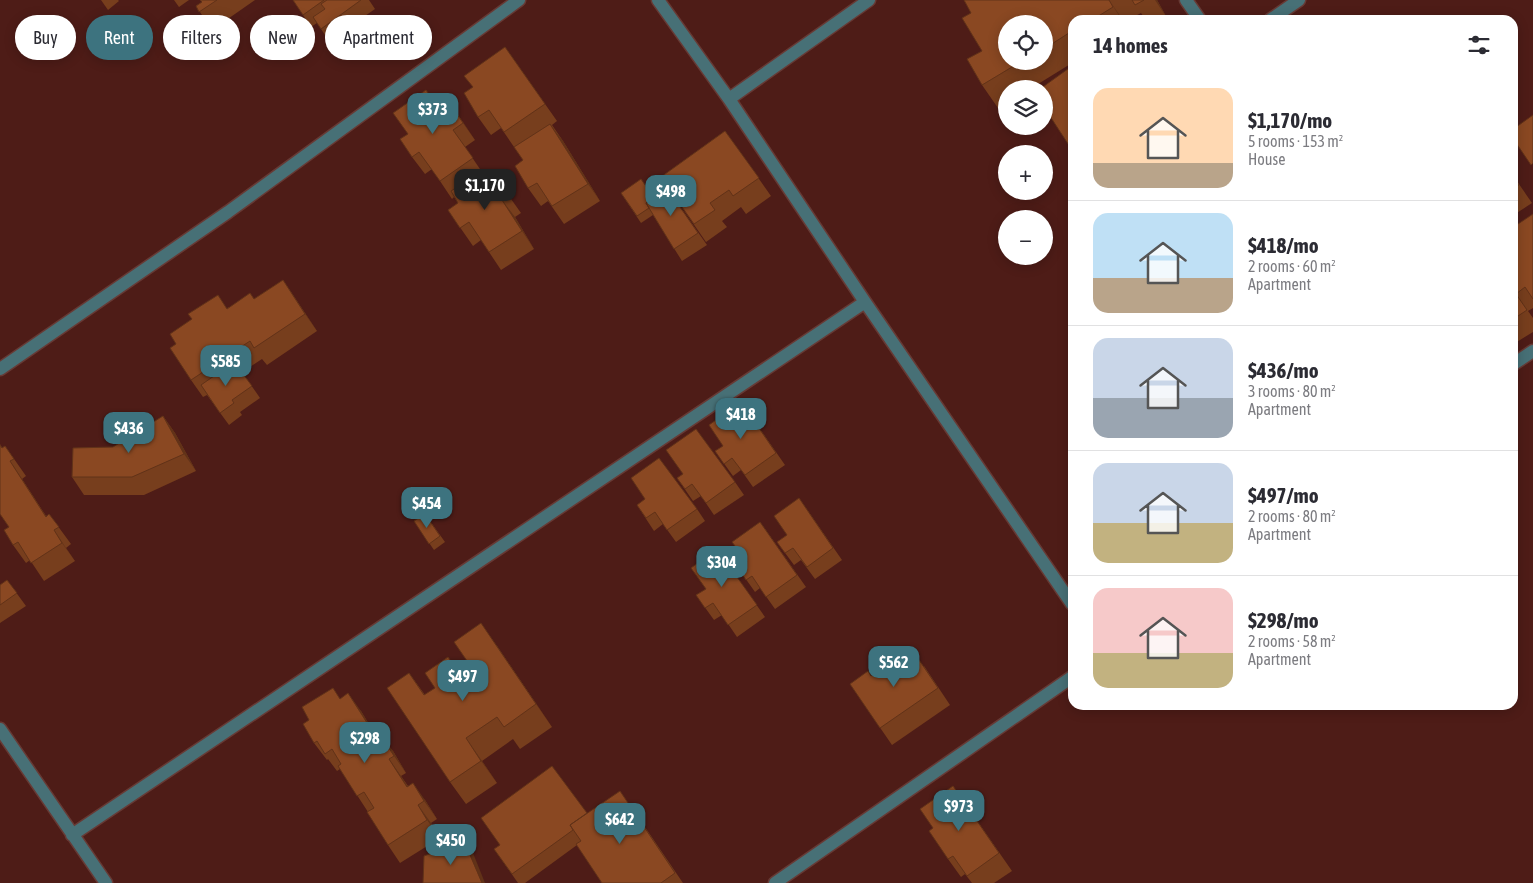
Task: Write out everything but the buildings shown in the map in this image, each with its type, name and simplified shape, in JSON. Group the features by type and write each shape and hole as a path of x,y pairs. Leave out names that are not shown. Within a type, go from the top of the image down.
{"street":[{"path":"0,369 228,212 519,0"},
{"path":"658,0 729,99 865,302 1068,598"},
{"path":"729,99 869,0"},
{"path":"1186,0 1196,15"},
{"path":"1277,15 1299,0"},
{"path":"72,836 865,302"},
{"path":"1518,361 1533,351"},
{"path":"775,883 1068,680"},
{"path":"0,729 106,883"}]}
